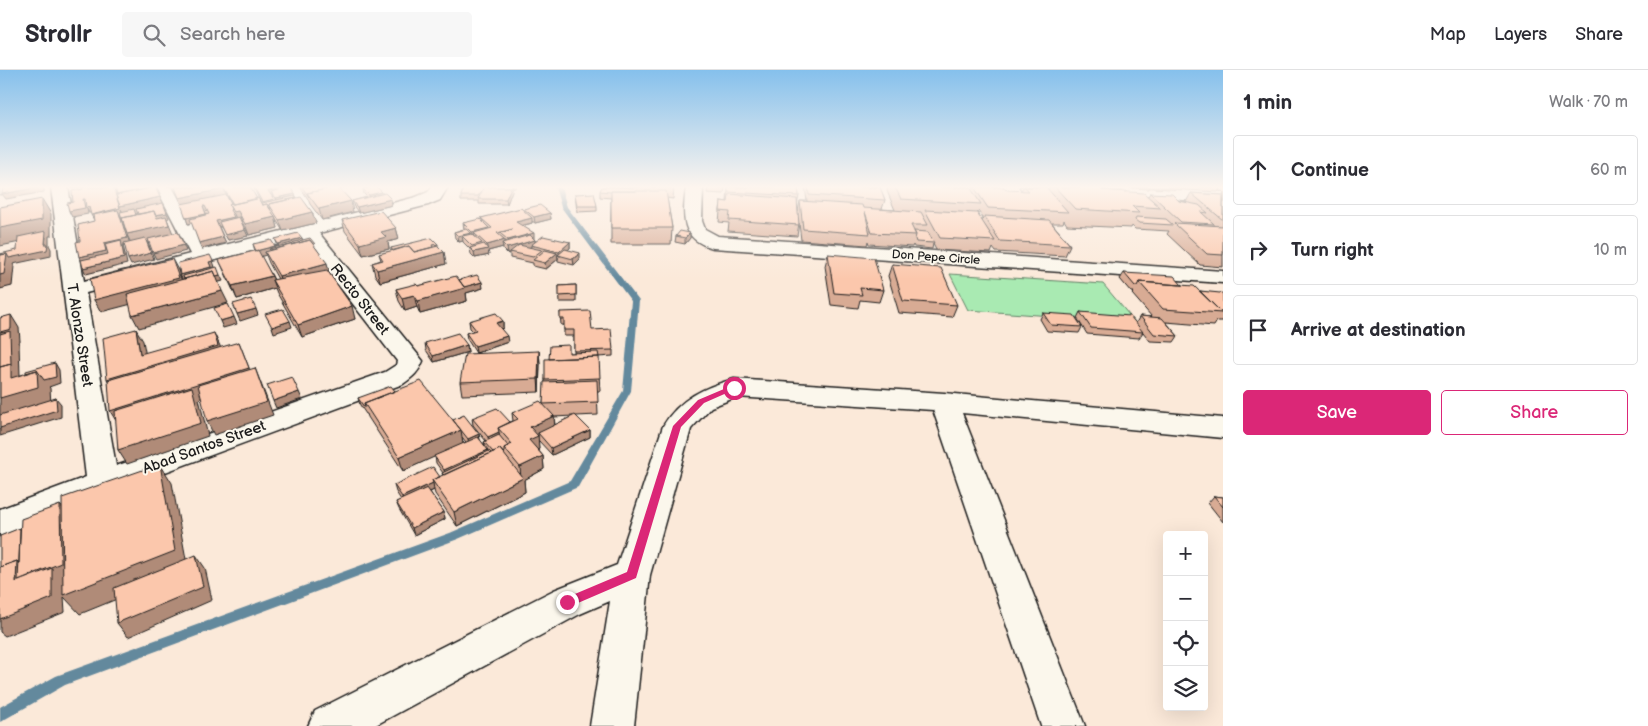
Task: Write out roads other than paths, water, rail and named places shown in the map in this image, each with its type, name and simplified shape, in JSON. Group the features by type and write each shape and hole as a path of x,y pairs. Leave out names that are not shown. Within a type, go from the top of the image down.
{"street":[{"name":"T. Alonzo Street","path":"63,218 103,483"},
{"path":"180,218 201,256"},
{"name":"Recto Street","path":"308,218 410,361 407,369"},
{"path":"73,290 357,218"},
{"name":"Don Pepe Circle","path":"693,218 697,232 713,242 1223,277"},
{"name":"Abad Santos Street","path":"0,523 103,483 394,378 407,369"},
{"path":"612,726 632,575 677,426 701,401 734,388 944,402 1223,428"},
{"path":"944,402 1064,726"},
{"path":"330,726 567,602 632,575"}],"waterway":[{"path":"0,715 61,680 454,536 574,484 627,391 635,301 572,218"}]}
